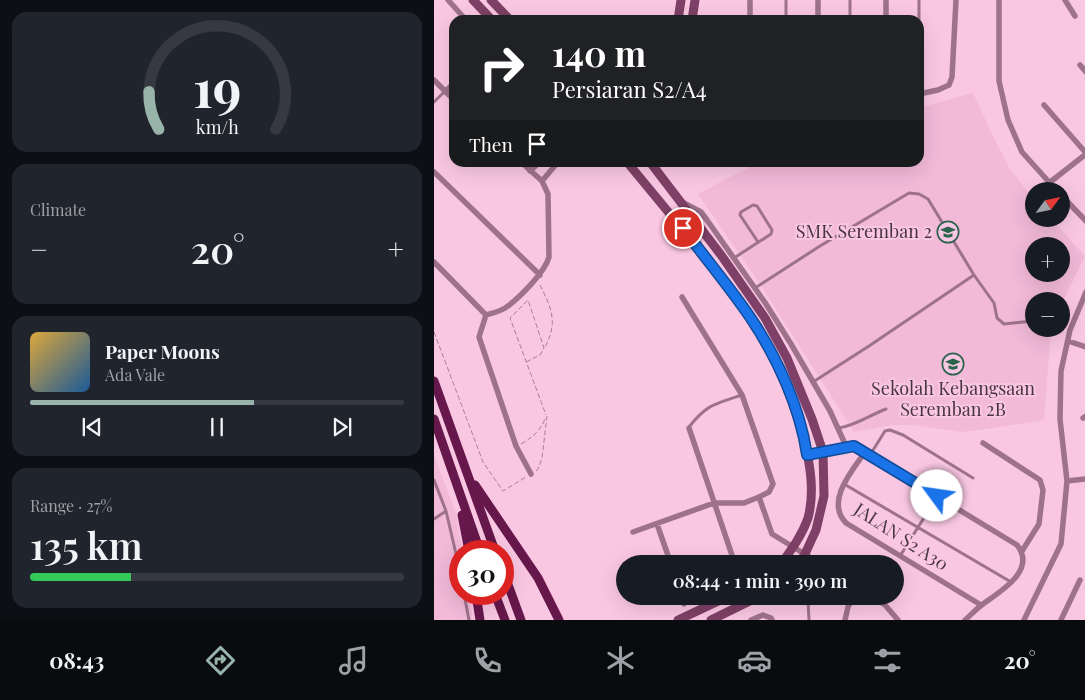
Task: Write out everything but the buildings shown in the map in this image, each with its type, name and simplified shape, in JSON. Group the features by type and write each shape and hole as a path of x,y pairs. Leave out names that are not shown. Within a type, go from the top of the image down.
{"main road":[{"path":"473,0 487,15"},
{"path":"491,0 505,15"},
{"path":"679,15 681,0"},
{"path":"693,15 695,0"},
{"path":"630,167 683,228 750,318 765,341 782,377 796,412 807,455 812,494 808,517 788,555"},
{"path":"654,167 752,291 787,358 823,452 824,496 816,530 805,554"},
{"path":"434,380 492,540"},
{"path":"434,419 476,540"},
{"path":"468,474 538,578 559,620"},
{"path":"457,484 467,540"},
{"path":"514,603 520,620"},
{"path":"478,605 480,620"},
{"path":"499,605 505,620"},
{"path":"678,620 710,605"},
{"path":"711,620 742,605"}],"street":[{"path":"448,0 462,15"},
{"path":"750,0 750,15"},
{"path":"818,0 818,15"},
{"path":"886,0 886,15"},
{"path":"924,93 949,85 953,68 956,0"},
{"path":"999,0 999,81 1008,120 1022,152 1048,182"},
{"path":"1065,0 1075,16"},
{"path":"1080,66 1085,72"},
{"path":"434,80 449,96"},
{"path":"445,92 449,88"},
{"path":"1044,105 1085,154 1050,182"},
{"path":"526,167 542,181 548,194 549,257 547,264 538,276 508,306 486,315 479,337 516,446 531,474"},
{"path":"530,171 534,167"},
{"path":"542,181 554,167"},
{"path":"434,172 538,276"},
{"path":"680,201 700,212 734,258 752,291 791,344 839,428 846,446"},
{"path":"1070,205 1085,221"},
{"path":"434,262 486,315"},
{"path":"1024,620 1061,544 1067,481 1060,419 1061,371 1070,330 1085,292"},
{"path":"634,532 714,504 744,503 759,498 769,492 772,484 742,395 682,297"},
{"path":"1068,341 1085,347"},
{"path":"689,428 732,555"},
{"path":"983,443 1040,480 1043,490 1039,524 1022,551"},
{"path":"807,455 846,446 854,446 1017,545 1024,557 1023,566 1012,582 981,605 965,620"},
{"name":"JALAN S2 A30","path":"867,454 844,484 839,500 841,518 898,555"},
{"path":"1067,481 1085,480"},
{"path":"759,498 772,534 805,554"},
{"path":"657,524 667,555"},
{"name":"JALAN S2 A30","path":"904,558 981,605"},
{"path":"1061,620 1080,580"},
{"path":"845,620 849,605"},
{"path":"884,605 898,620"},
{"path":"752,620 763,615 772,619"}],"lane":[{"path":"786,0 786,15"},
{"path":"850,0 850,15"},
{"path":"919,0 919,15"},
{"path":"434,102 445,92"},
{"path":"752,291 820,246 908,193 919,194 928,199 974,275 994,303 997,318 1000,322 1004,324 1025,323"},
{"path":"734,258 772,234 757,206 754,205 741,212 740,215 758,242"},
{"path":"813,382 974,275"},
{"path":"689,428 700,412 710,406 742,395"},
{"path":"839,428 856,424 886,409"},
{"path":"867,454 885,431 890,430 973,478"},
{"path":"434,480 446,511 453,540"},
{"path":"844,484 1012,582"},
{"path":"901,555 937,496"},
{"path":"434,519 446,511"},
{"path":"466,605 469,620"},
{"path":"808,605 809,620"}],"path":[{"path":"526,362 540,355 552,334 554,322 538,276"},
{"path":"434,332 481,458 503,491 538,469 542,458 547,416 510,318 528,300 544,348"},
{"path":"516,446 534,437 547,416"}],"shaded area":[{"path":"973,93 1010,169 1025,188 1025,228 1059,228 1068,237 1025,237 1025,282 1070,282 1070,240 1085,256 1067,292 1025,292 1025,337 1050,337 1044,420 961,432 913,425 892,425 854,432 758,281 698,194 749,167 924,167 924,107"},
{"path":"434,455 456,513 460,540 449,540 449,605 470,605 473,620 434,620"}],"place":[{"name":"SMK Seremban 2","path":"948,232"},
{"name":"Sekolah Kebangsaan Seremban 2B","path":"953,364"}],"route":[{"path":"683,228 730,290 765,341 796,412 807,455 846,446 854,446 937,496"}]}
